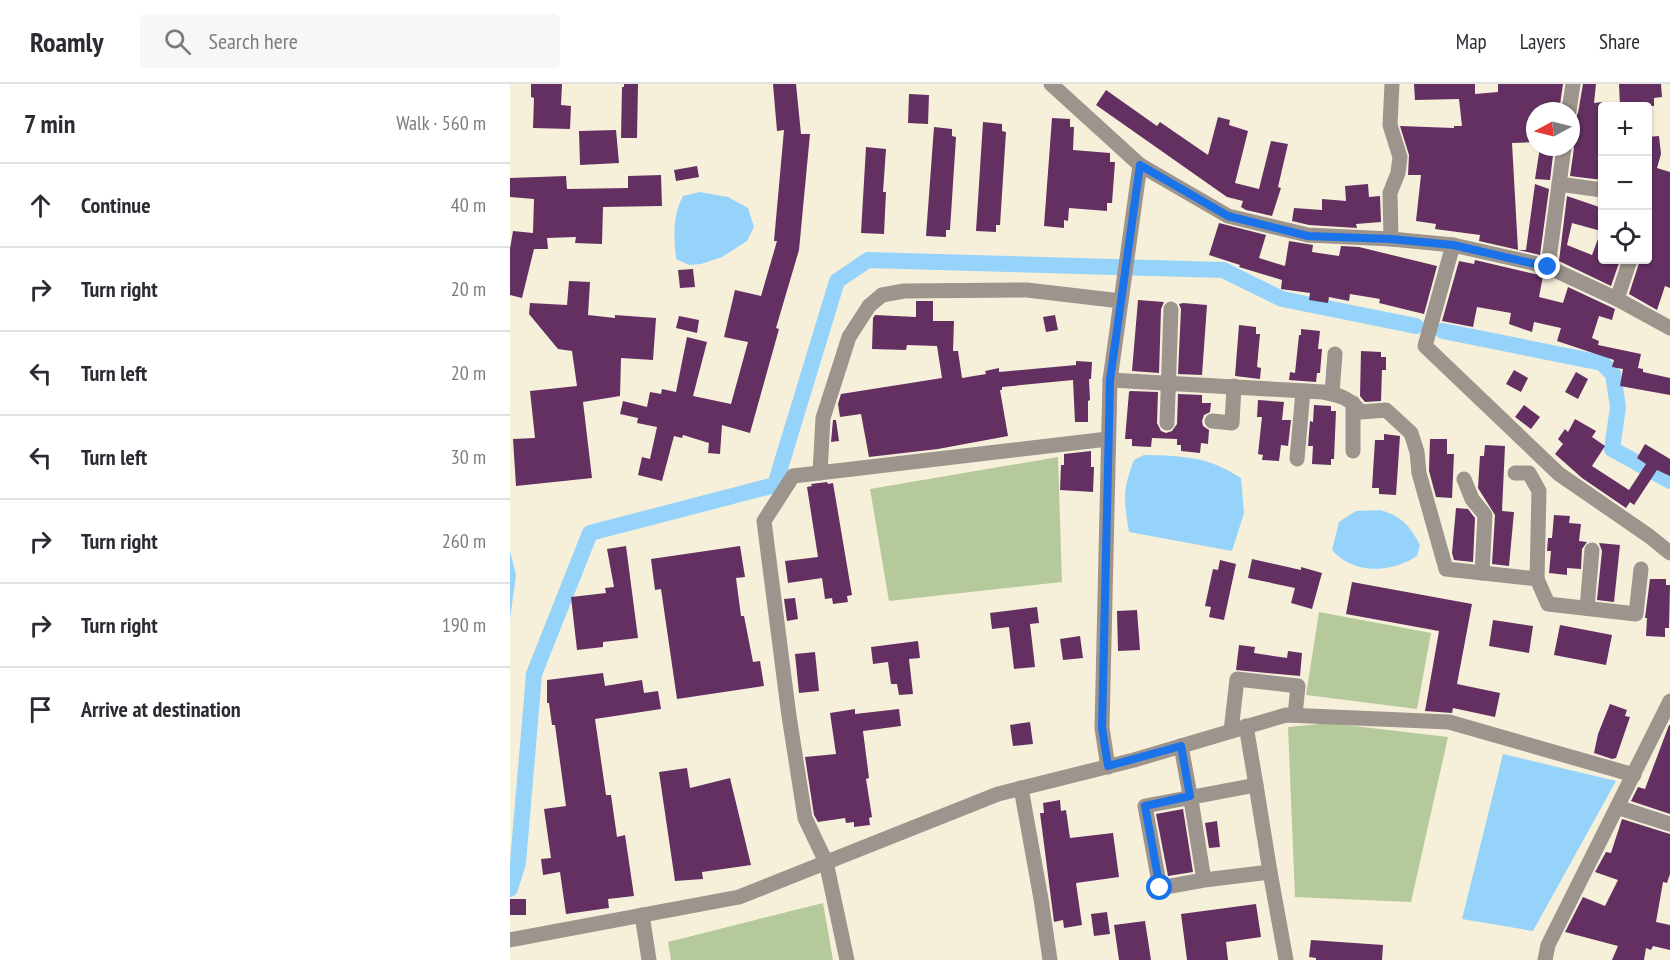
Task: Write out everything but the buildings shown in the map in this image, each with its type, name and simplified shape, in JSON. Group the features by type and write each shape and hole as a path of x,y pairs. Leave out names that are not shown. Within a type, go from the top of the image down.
{"street":[{"path":"1051,84 1140,165 1228,216 1308,236 1391,239 1453,245 1548,267 1617,299 1670,328"},
{"path":"1391,239 1390,193 1398,173 1400,156 1390,125 1392,84"},
{"path":"1570,102 1573,84"},
{"path":"1548,267 1563,156"},
{"path":"1108,766 1102,728 1110,380 1140,165"},
{"path":"1559,184 1598,189"},
{"path":"1453,245 1425,345 1559,474 1670,553"},
{"path":"1617,299 1629,264"},
{"path":"820,473 823,418 849,337 868,306 882,295 904,291 1027,291 1121,301"},
{"path":"1167,423 1171,309"},
{"path":"1332,393 1335,354"},
{"path":"1110,380 1332,393 1341,395 1353,403 1360,412 1386,410 1411,433 1419,473 1446,569 1537,579"},
{"path":"1212,421 1232,423 1234,386"},
{"path":"1297,459 1303,391"},
{"path":"1353,403 1353,451"},
{"path":"847,960 826,862 805,818 789,716 764,521 793,476 1108,440"},
{"path":"1515,473 1529,473 1539,491 1537,579 1548,604 1636,614 1641,569"},
{"path":"1464,479 1472,499 1485,515 1482,573"},
{"path":"1587,608 1592,550"},
{"path":"1286,960 1256,785 1238,729 1237,679 1298,686 1295,715"},
{"path":"1545,960 1548,945 1670,701"},
{"path":"515,939 739,897 998,794 1181,746 1286,715 1449,722 1634,775"},
{"path":"1181,746 1204,880"},
{"path":"1256,785 1145,806 1160,888 1270,872"},
{"path":"1021,789 1050,960"},
{"path":"1617,808 1670,824"},
{"path":"642,915 649,960"}],"green space":[{"path":"1058,457 1062,582 889,601 870,489"},
{"path":"1319,612 1431,633 1417,709 1306,695"},
{"path":"1329,723 1448,737 1411,902 1295,897 1288,727"},
{"path":"823,903 833,960 671,960 668,942"}],"water":[{"path":"700,192 728,197 748,208 754,227 747,241 722,257 701,264 689,265 676,259 675,219 683,196"},
{"path":"1144,455 1206,461 1241,478 1244,513 1232,551 1129,532 1125,504 1127,480 1134,460"},
{"path":"1380,510 1400,519 1409,527 1420,545 1417,556 1396,566 1373,569 1351,564 1332,550 1339,522 1356,511"},
{"path":"510,551 516,575 510,619"},
{"path":"1503,754 1616,781 1533,931 1462,919"}],"waterway":[{"path":"510,889 518,863 534,674 590,533 775,485 837,281 868,260 1223,270 1282,299 1416,326"},
{"path":"1443,331 1602,363 1613,374 1618,407 1612,449 1670,481"}],"route":[{"path":"1160,888 1145,806 1190,796 1181,746 1108,766 1102,728 1110,380 1140,165 1228,216 1308,236 1391,239 1453,245 1548,267"}]}
